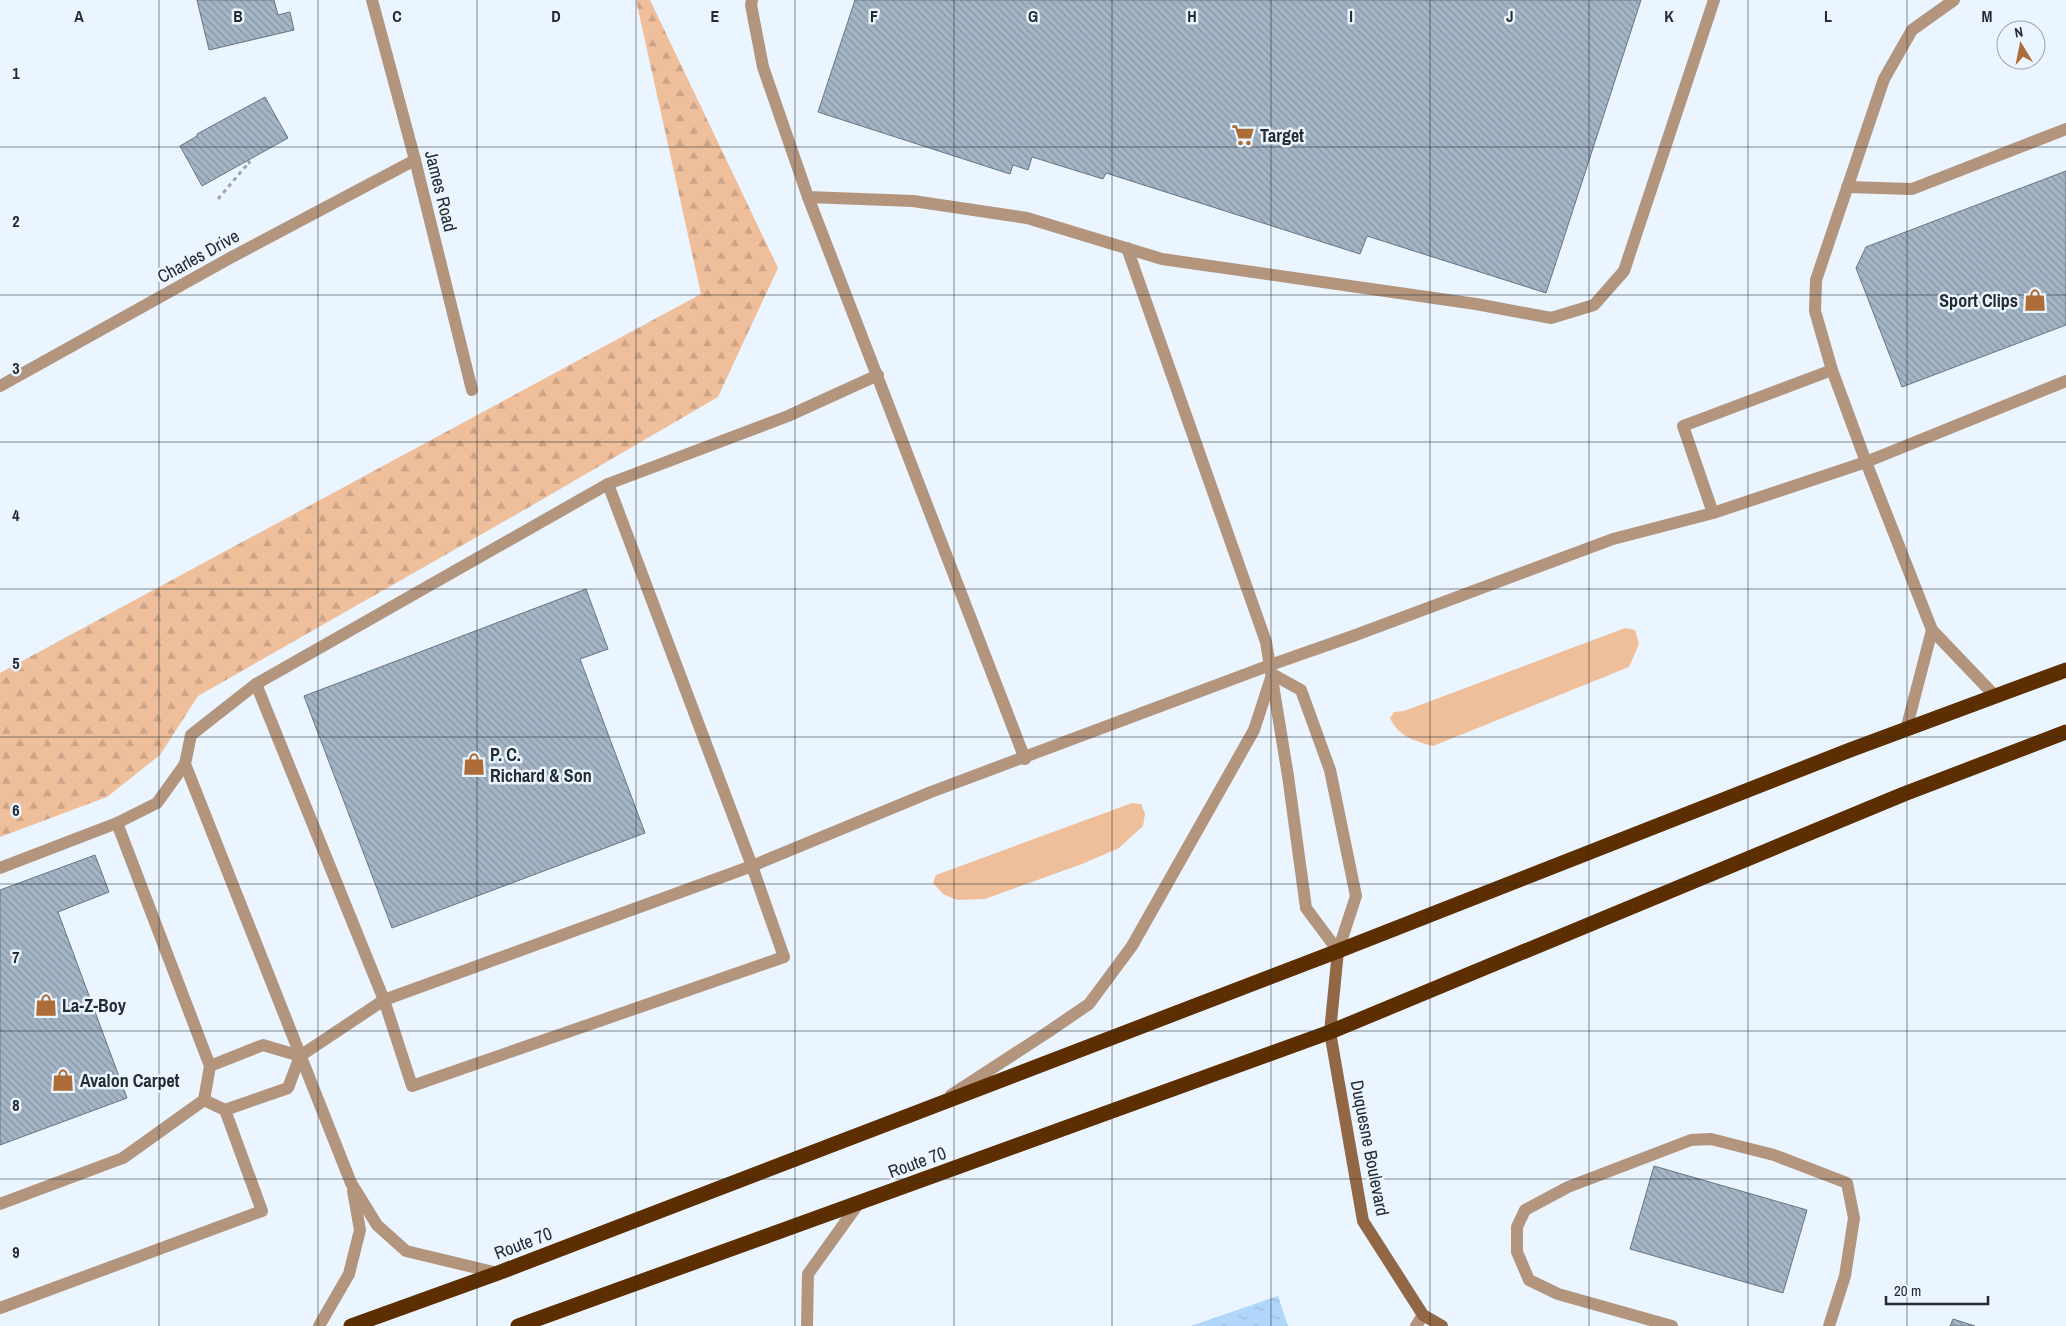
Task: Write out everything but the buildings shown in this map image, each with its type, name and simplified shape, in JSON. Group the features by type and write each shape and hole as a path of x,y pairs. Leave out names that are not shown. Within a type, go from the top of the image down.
{"highway":[{"name":"Route 70","path":"351,1326 498,1273 932,1107 1906,730 2066,670"},
{"name":"Route 70","path":"518,1326 539,1322 859,1203 1330,1032 1904,794 2066,732"}],"street":[{"name":"James Road","path":"372,0 415,160 472,390"},
{"path":"752,0 751,5 763,67 808,197 1025,759"},
{"path":"808,197 914,201 1027,218 1041,224 1162,259 1476,304 1551,318 1594,304 1624,271 1714,0"},
{"path":"1954,0 1912,30 1884,78 1816,280 1815,311 1832,370 1932,630 1996,697"},
{"path":"1846,187 1912,189 2066,129"},
{"name":"Charles Drive","path":"0,386 230,258 415,160"},
{"path":"1127,248 1266,642 1306,908 1338,951"},
{"path":"1713,513 1683,426 1832,370"},
{"path":"0,868 117,823 158,802 185,764 191,735 256,684 608,484 788,416 878,375"},
{"path":"225,1110 288,1088 300,1056 384,1000 752,866 931,792 1271,669 1353,636 1613,540 1713,513 1866,462 2066,382"},
{"path":"256,684 384,1000 412,1086 784,957 752,866 608,484"},
{"path":"1906,730 1932,630"},
{"path":"1271,669 1301,690 1330,770 1356,896 1338,951"},
{"path":"932,1107 1089,1004 1132,946 1254,730 1271,669"},
{"path":"185,764 351,1183 378,1225 406,1251 498,1273"},
{"path":"0,1204 123,1158 204,1100 210,1066 117,823"},
{"name":"Duquesne Boulevard","path":"1338,951 1330,1032 1363,1221 1420,1321 1442,1326"},
{"path":"210,1066 263,1045 300,1056"},
{"path":"0,1308 262,1210 225,1110 204,1100"},
{"path":"1672,1326 1558,1294 1529,1280 1516,1252 1517,1227 1526,1210 1568,1187 1691,1140 1711,1138 1774,1155 1848,1183 1854,1218 1845,1276 1830,1326"},
{"path":"319,1326 349,1274 360,1230 351,1183"},
{"path":"806,1326 808,1274 859,1203"}],"path":[{"path":"218,199 245,167 250,164 248,160"}],"green space":[{"path":"636,0 650,0 778,268 718,397 198,696 160,755 107,797 0,837 0,673 701,294"},
{"path":"1625,628 1635,630 1639,644 1629,667 1433,746 1403,734 1390,718 1394,712 1404,711"},
{"path":"1132,803 1141,804 1145,814 1143,826 1119,848 1082,864 985,899 957,900 943,894 933,883 936,875"}],"water":[{"path":"1278,1296 1288,1326 1191,1326"}],"place":[{"name":"Target","path":"1243,135"},
{"name":"Sport Clips","path":"2035,300"},
{"name":"P. C. Richard & Son","path":"474,764"},
{"name":"La-Z-Boy","path":"46,1005"},
{"name":"Avalon Carpet","path":"63,1080"}]}
